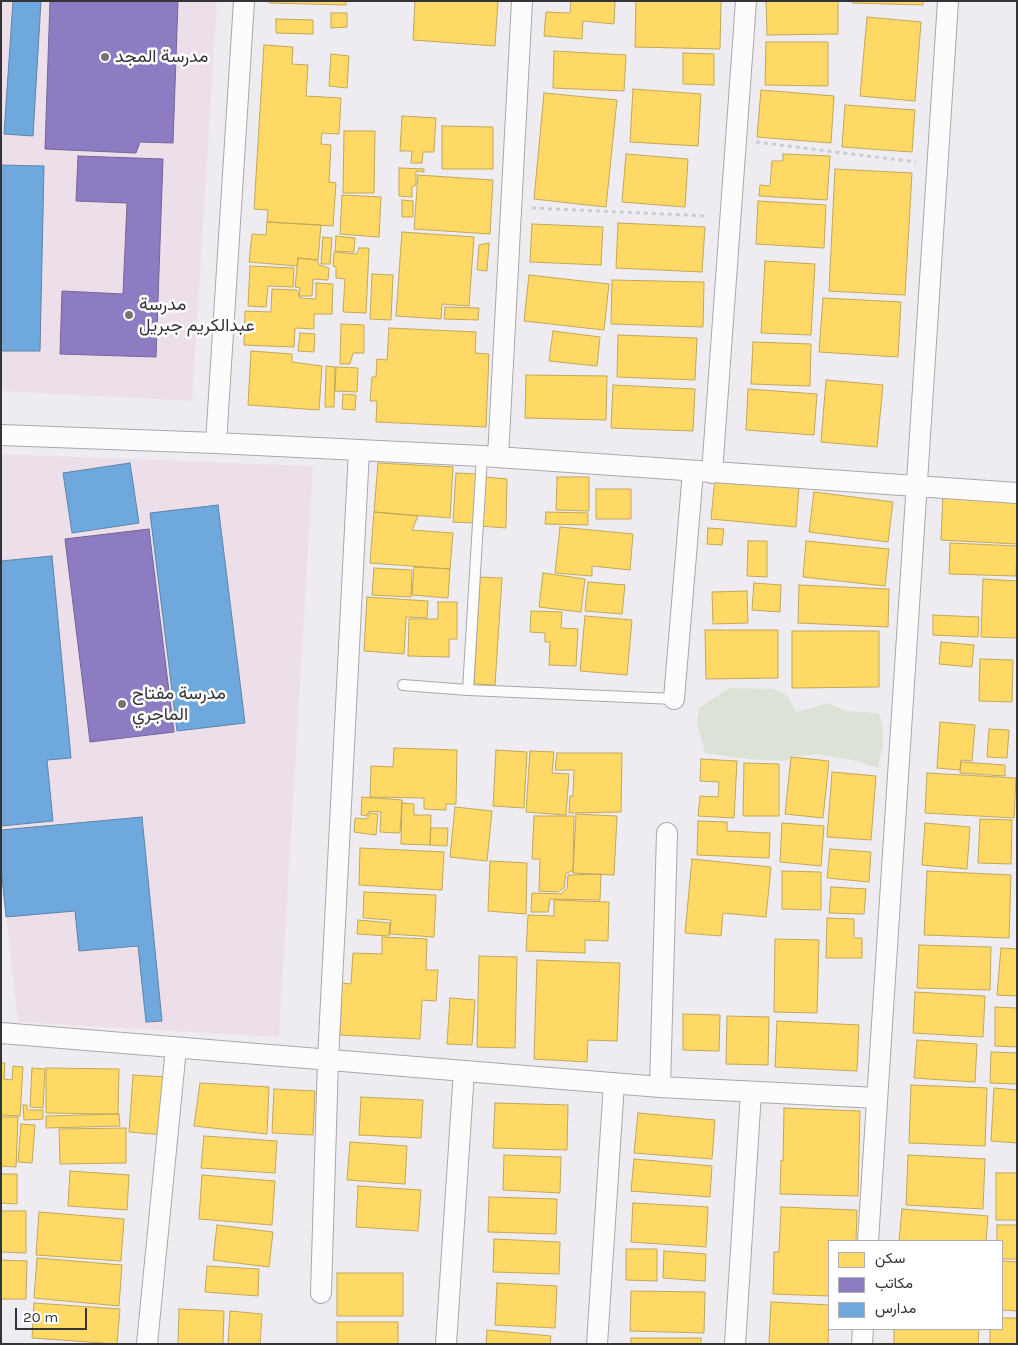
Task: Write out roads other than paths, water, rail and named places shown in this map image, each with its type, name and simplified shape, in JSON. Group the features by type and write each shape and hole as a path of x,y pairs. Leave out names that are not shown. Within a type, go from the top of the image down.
{"street":[{"path":"216,443 244,1"},
{"path":"490,456 512,206 522,1"},
{"path":"674,699 703,472 731,217 746,1"},
{"path":"868,1240 948,1"},
{"path":"1,435 490,456 1017,493"},
{"path":"321,1293 328,1060 359,450"},
{"path":"660,1087 667,833"},
{"path":"1,1033 660,1087 877,1098"},
{"path":"147,1344 176,1048"},
{"path":"446,1344 464,1071"},
{"path":"597,1344 614,1083"},
{"path":"735,1344 751,1092"},
{"path":"862,1330 862,1344"}],"lane":[{"path":"468,690 490,456"},
{"path":"403,685 468,690 674,699"}],"place":[{"name":"مدرسة المجد","path":"105,57"},
{"name":"مدرسة عبدالكريم جبريل","path":"129,315"},
{"name":"مدرسة مفتاح الماجري","path":"122,704"}]}
